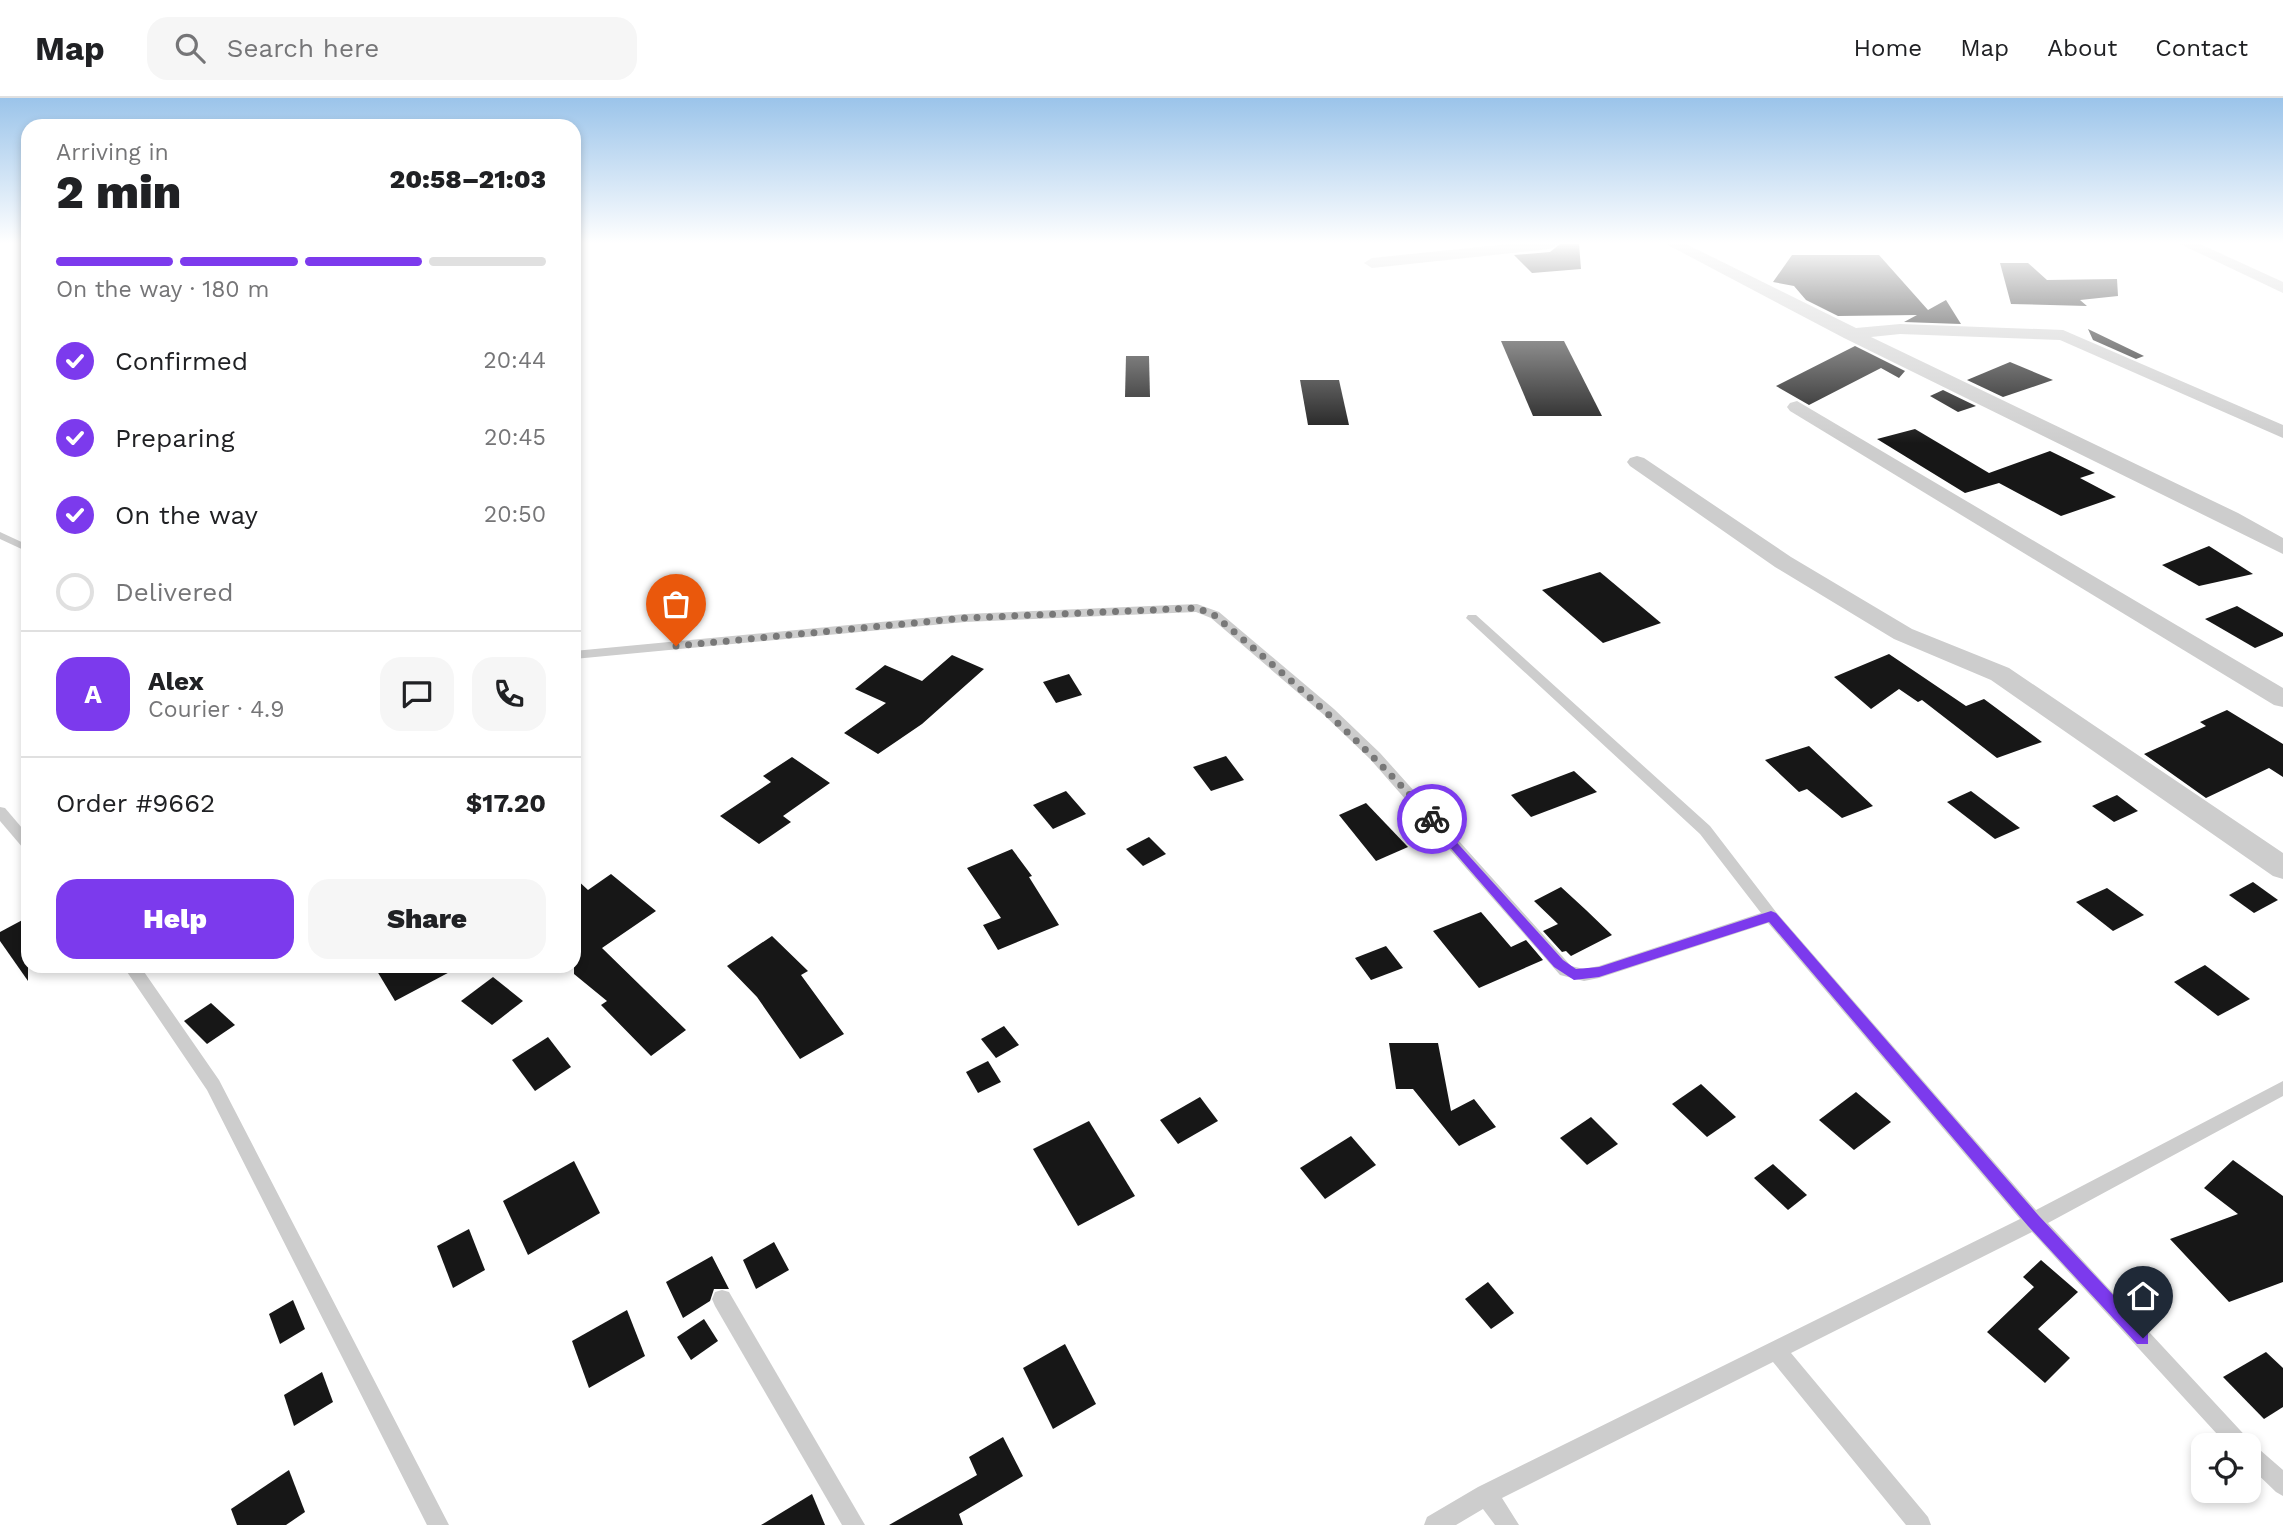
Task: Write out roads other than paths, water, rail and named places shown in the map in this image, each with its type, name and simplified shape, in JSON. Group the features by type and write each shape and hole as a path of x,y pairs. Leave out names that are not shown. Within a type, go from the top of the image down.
{"street":[{"path":"1807,311 1864,342 2230,518 2283,547"},
{"path":"1850,332 1900,330 2063,335 2283,432"},
{"path":"1797,407 2283,699"},
{"path":"1637,462 1783,562 1903,635 2000,674 2283,868"}],"lane":[{"path":"0,535 21,546"},
{"path":"581,654 965,618 1197,608 1214,615 1329,712 1375,756 1566,971 1584,975 1599,972 1771,916"},
{"path":"1472,618 1686,809 1771,916 2034,1221 2231,1433"},
{"path":"0,812 21,836"},
{"path":"136,973 213,1085 438,1525"},
{"path":"1435,1525 1486,1495 2034,1221 2283,1087"},
{"path":"722,1299 854,1525"},
{"path":"1776,1350 1920,1525"},
{"path":"2261,1464 2283,1485"},
{"path":"1486,1495 1508,1525"}]}
